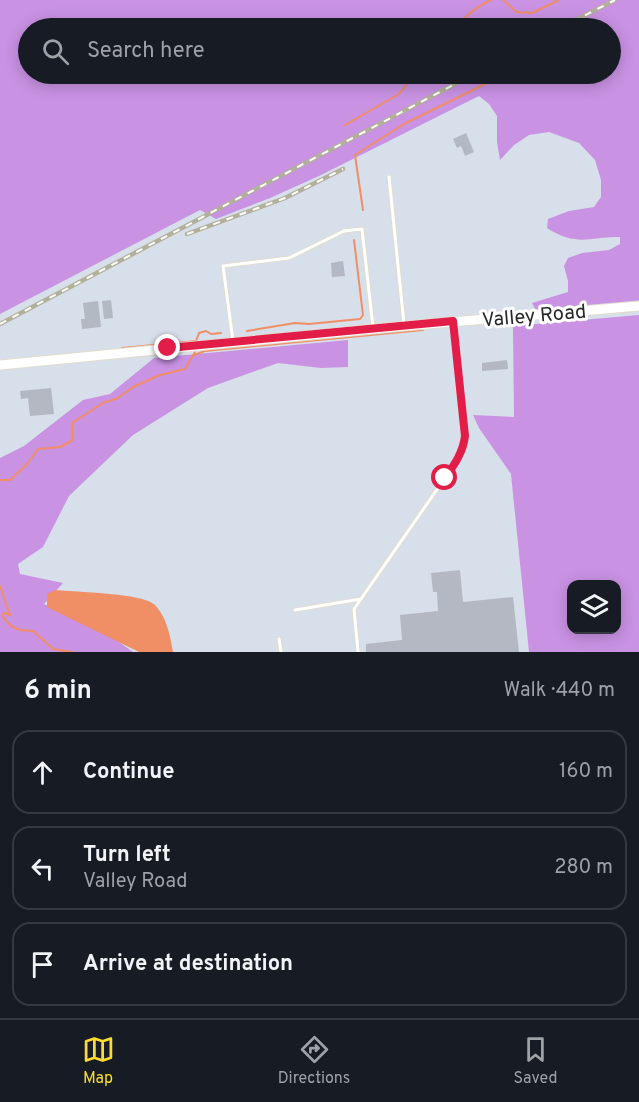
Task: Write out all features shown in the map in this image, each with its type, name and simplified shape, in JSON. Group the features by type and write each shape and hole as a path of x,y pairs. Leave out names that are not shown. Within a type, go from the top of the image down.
{"street":[{"name":"Valley Road","path":"0,365 373,328 639,306"}],"lane":[{"path":"389,177 404,326"},
{"path":"233,342 223,266 289,258 345,231 362,229 373,328"},
{"path":"358,652 354,609 445,478 464,446 465,436 453,321"},
{"path":"294,610 361,599"},
{"path":"279,639 281,652"}],"shaded area":[{"path":"0,0 639,0 639,301 536,311 532,303 568,292 564,266 568,258 582,253 609,250 620,244 620,237 583,240 557,234 547,228 548,219 569,211 594,207 601,197 601,180 595,160 579,143 549,132 529,135 514,145 500,160 497,116 489,104 479,96 270,198 216,219 200,210 0,314"},
{"path":"639,315 639,652 529,652 511,474 479,428 473,415 514,417 513,326"},
{"path":"348,340 348,367 321,368 278,363 208,388 133,435 69,496 43,547 18,564 20,574 63,583 44,604 98,627 133,652 0,652 0,458 24,446 83,400 110,394 154,358"},
{"path":"55,590 92,592 148,601 155,605 165,621 173,652 139,652 47,607 47,594"}],"building":[{"path":"466,133 474,152 465,156 461,146 457,148 453,139"},
{"path":"343,261 345,276 332,277 331,263"},
{"path":"111,300 113,318 104,319 102,301"},
{"path":"98,301 101,327 82,329 81,319 85,319 83,303"},
{"path":"507,360 508,369 482,371 482,363"},
{"path":"51,388 54,414 30,416 28,398 21,399 20,391"},
{"path":"460,570 463,602 513,597 519,652 366,652 366,644 402,640 400,615 438,611 437,592 433,592 431,573"}],"waterway":[{"path":"464,18 491,0"},
{"path":"503,0 517,12 532,13 559,0"},
{"path":"345,125 399,94 407,84"},
{"path":"363,210 355,155 404,124 485,84"},
{"path":"247,331 295,323 309,324 360,319 363,315 354,240"},
{"path":"194,355 205,351 423,330"},
{"path":"122,348 196,341 199,333 206,331 211,334 221,333"},
{"path":"0,480 10,480 27,464 38,449 60,447 73,440 72,423 103,403 118,398 133,387 160,375 185,369 195,352"},
{"path":"0,586 10,615 4,613 2,616 11,626 20,630 33,631 53,649 72,652"}],"railway":[{"path":"580,18 615,0"},
{"path":"0,324 455,84"},
{"path":"187,234 285,198 343,169"}],"route":[{"path":"168,348 453,321 465,436 460,455 445,478"}]}
